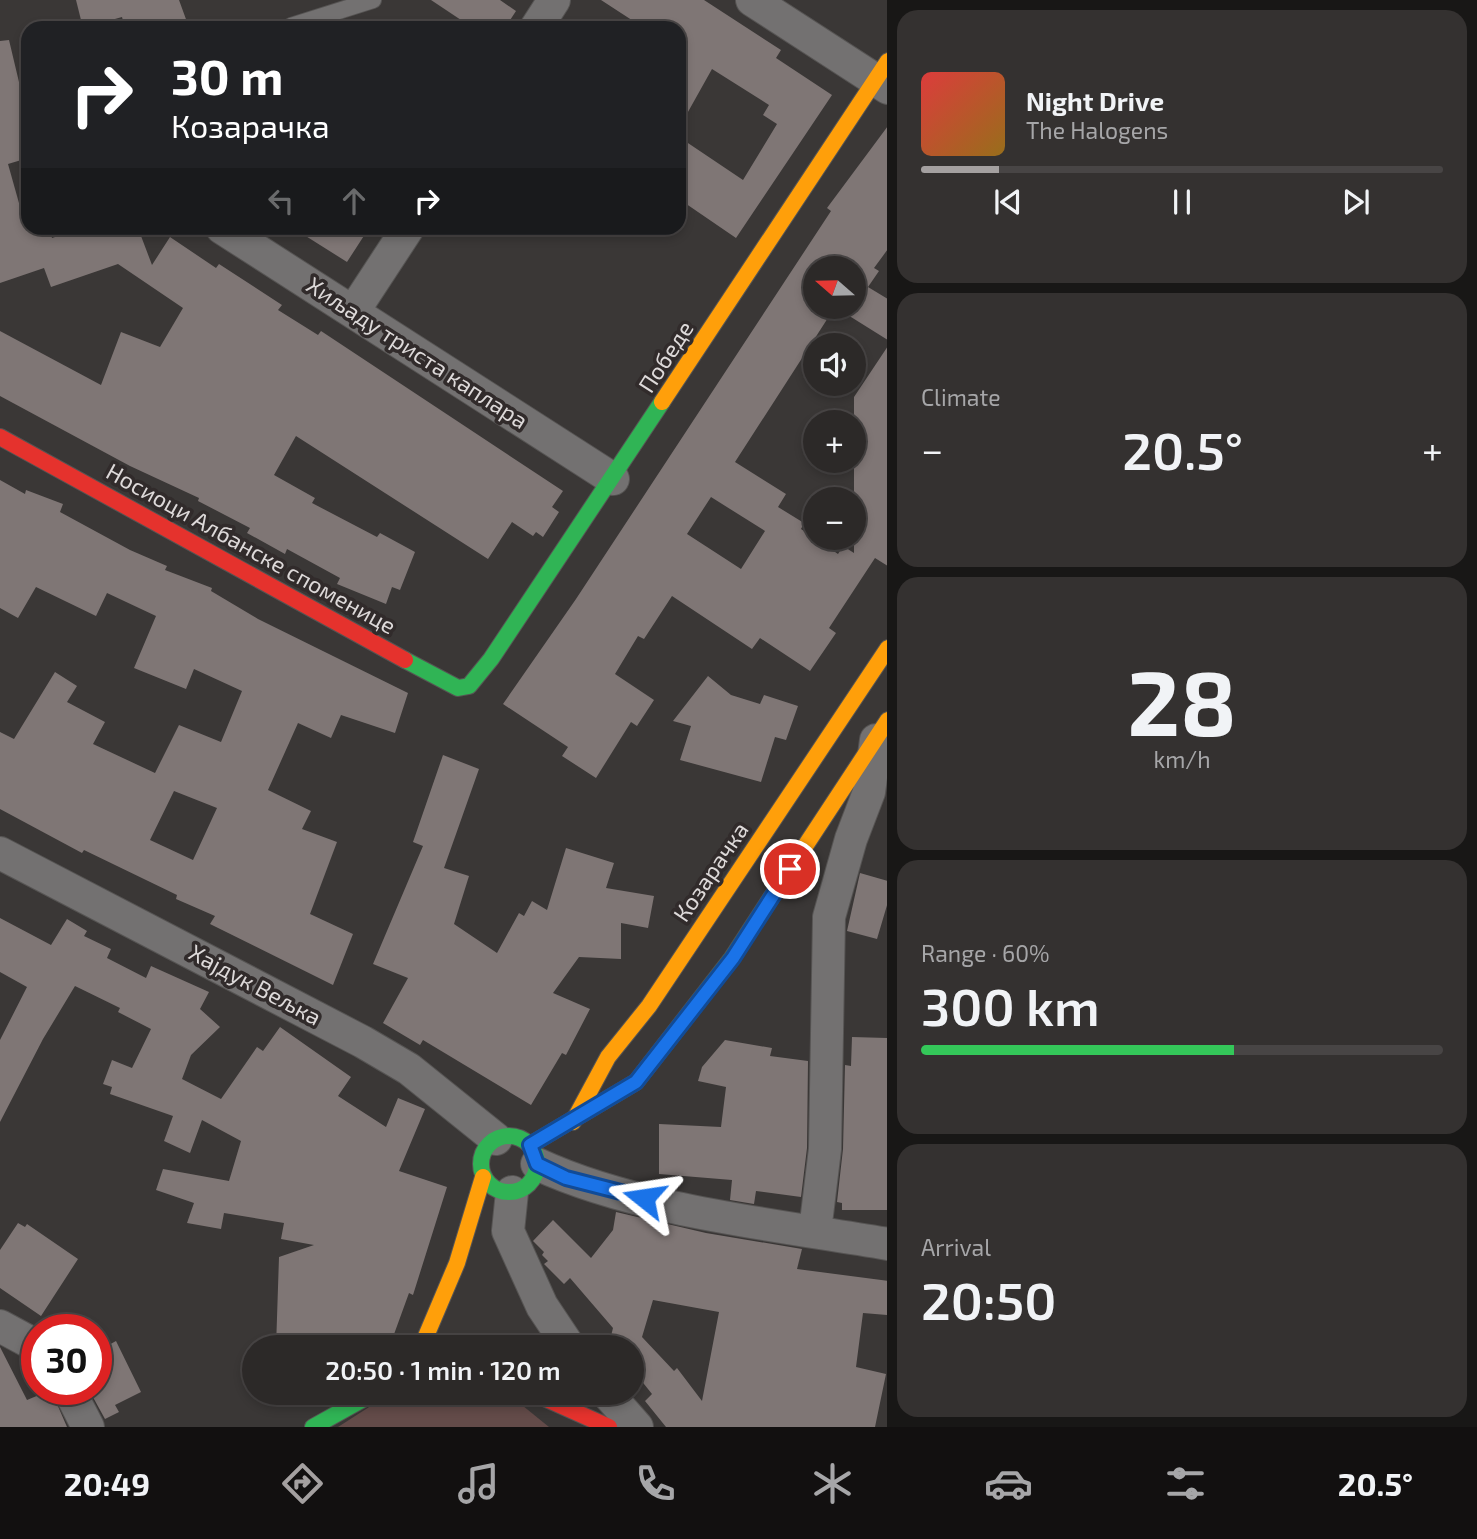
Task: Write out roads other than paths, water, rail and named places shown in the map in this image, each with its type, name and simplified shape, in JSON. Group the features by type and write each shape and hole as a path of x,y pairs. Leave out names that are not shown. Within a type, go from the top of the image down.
{"street":[{"path":"540,21 554,0"},
{"path":"752,0 883,76"},
{"name":"Победе","path":"478,676 883,76"},
{"name":"Хиљаду триста каплара","path":"233,235 613,479"},
{"path":"353,312 403,235"},
{"name":"Носиоци Албанске споменице","path":"0,438 458,688 469,686 478,676"},
{"name":"Козарачка","path":"573,1122 608,1057 649,1006 887,648"},
{"path":"483,1177 495,1189 512,1192 527,1186 534,1155 573,1122 636,1082 733,958 882,728"},
{"path":"815,1231 825,1149 829,917 851,839 869,792 882,728"},
{"name":"Хајдук Вељка","path":"0,853 363,1042 409,1069 496,1139"},
{"path":"431,1335 457,1263 483,1177 481,1169 484,1151 496,1139 515,1136 534,1155 566,1178 688,1210 887,1244"},
{"path":"512,1192 508,1231 542,1307 561,1335"},
{"path":"0,1326 21,1337"},
{"path":"77,1405 88,1427"},
{"path":"313,1427 352,1405"},
{"path":"560,1405 609,1427"},
{"path":"618,1405 637,1427"}],"lane":[{"path":"307,21 373,0"}]}
